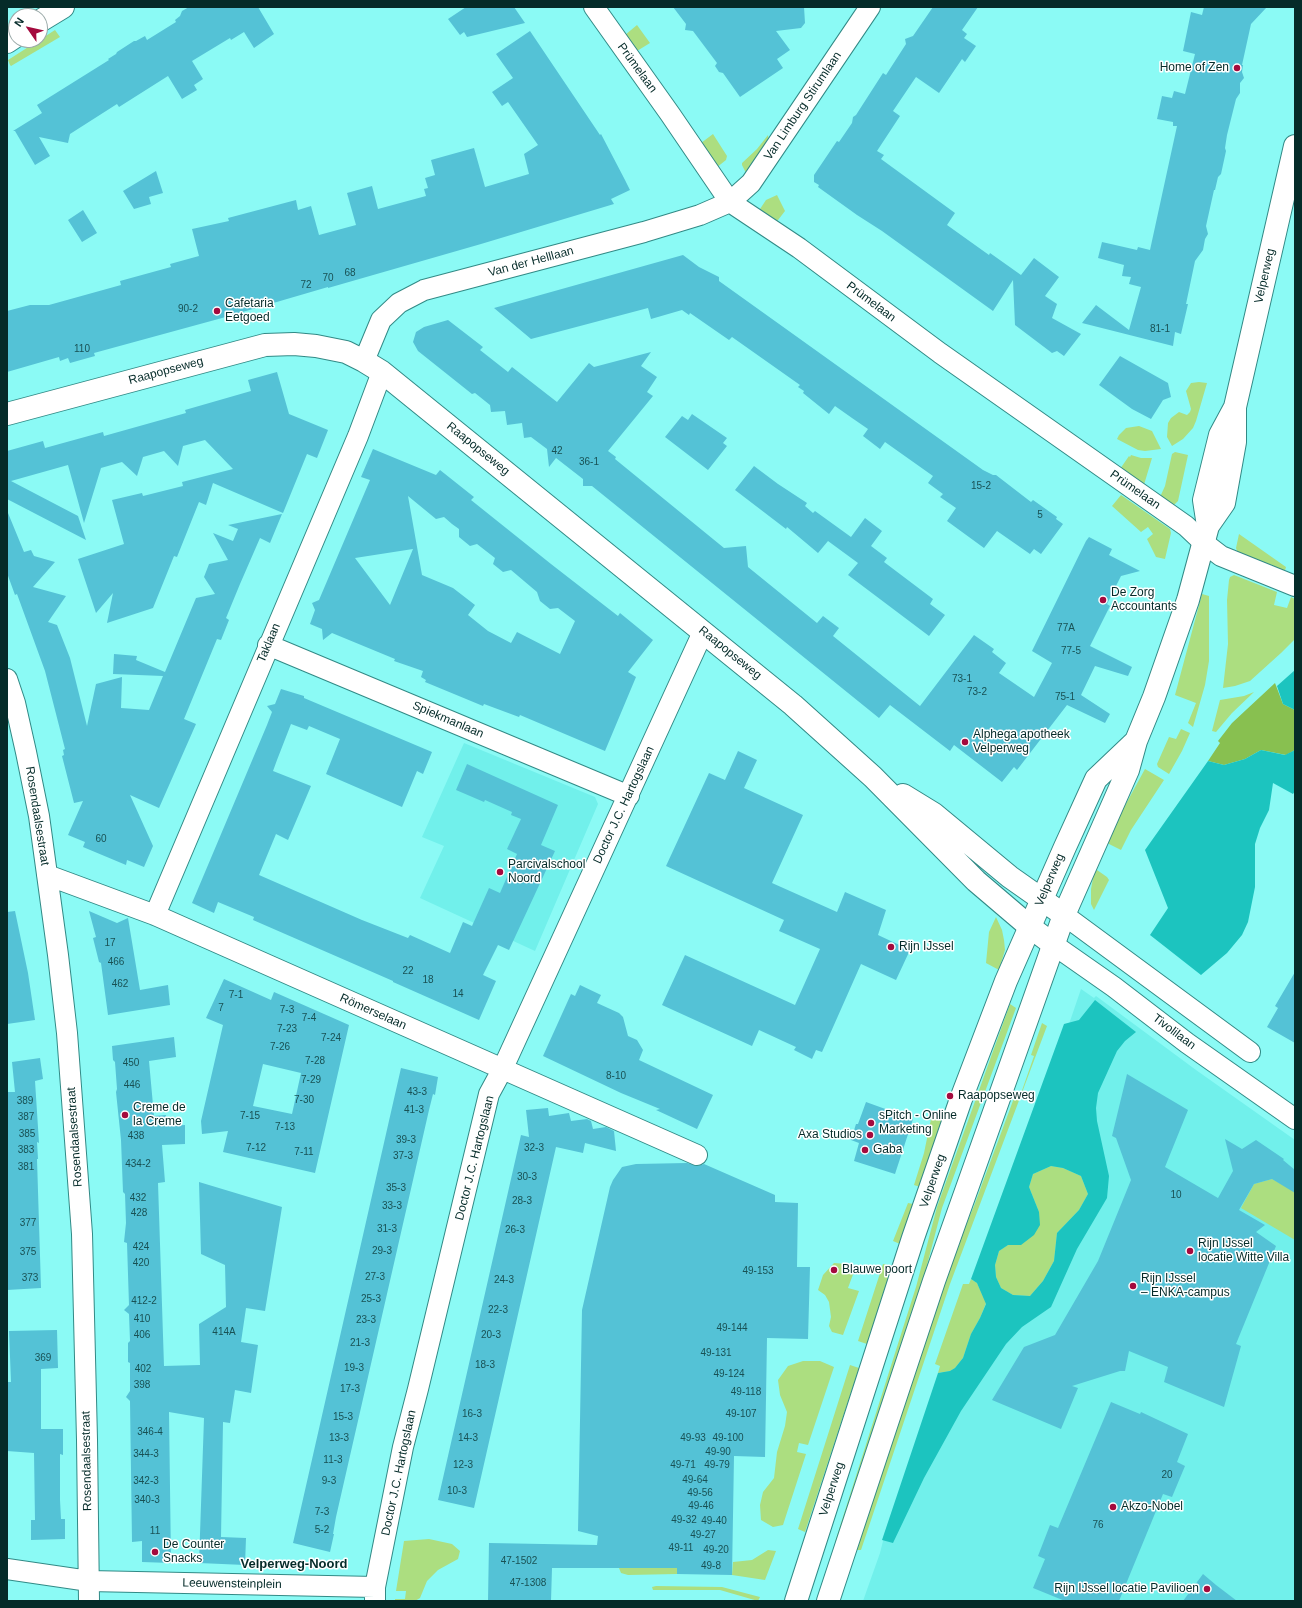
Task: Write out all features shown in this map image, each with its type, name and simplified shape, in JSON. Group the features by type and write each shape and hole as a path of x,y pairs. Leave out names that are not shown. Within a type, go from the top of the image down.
{"main road":[{"path":"48,16 63,7"},
{"name":"Velperweg","path":"828,1601 931,1288 1064,915 1128,770 1136,741 1172,647 1188,600 1206,534 1224,503 1235,442 1235,407 1295,146"},
{"name":"Raapopseweg","path":"7,414 265,345 294,344 316,346 346,352 364,361 382,372 793,705 873,777 976,881 1030,927 1054,944"},
{"name":"Velperweg","path":"796,1601 913,1238 964,1092 1006,981 1096,779 1136,741"},
{"name":"Raapopseweg","path":"873,777 934,814 1010,877 1064,915"}],"street":[{"name":"Prümelaan","path":"594,7 730,202 799,248 940,353 1186,526 1206,534 1221,556 1295,586"},
{"name":"Van Limburg Stirumlaan","path":"730,202 751,183 870,7"},
{"name":"Van der Helllaan","path":"364,361 381,320 399,303 424,290 644,232 700,215 730,202"},
{"name":"Taklaan","path":"155,915 268,645 358,436 382,372"},
{"name":"Doctor J.C. Hartogslaan","path":"375,1594 403,1447 489,1094 502,1070 629,796 703,632"},
{"name":"Spiekmanlaan","path":"268,645 629,796"},
{"name":"Rosendaalsestraat","path":"7,679 15,703 39,816 67,1033 81,1218 87,1440 89,1601"},
{"name":"Römerselaan","path":"47,874 155,915 502,1070 697,1155"},
{"path":"1064,915 1250,1052"},
{"name":"Tivolilaan","path":"1054,944 1114,987 1187,1043 1295,1119"},
{"name":"Leeuwensteinplein","path":"7,1569 89,1581 375,1594"}],"shaded area":[{"path":"1295,670 1295,710 1283,704 1277,686"},
{"name":"Parcivalschool Noord","path":"464,743 595,797 598,804 535,951 420,898 444,846 422,837"},
{"path":"1261,750 1285,755 1295,750 1295,791 1293,794 1273,783 1269,810 1260,828 1255,844 1255,887 1248,922 1242,935 1227,953 1201,975 1150,935 1168,908 1145,850 1208,761 1224,765 1245,759"},
{"name":"Rijn IJssel – ENKA-campus","path":"1081,989 1094,998 1096,996 1196,1070 1295,1140 1295,1601 863,1601 1000,1206 1055,1065"},
{"path":"1095,1000 1136,1032 1125,1041 1117,1051 1098,1093 1096,1108 1097,1121 1109,1176 1107,1198 1077,1249 1051,1307 1022,1327 1006,1344 961,1411 924,1478 893,1543 882,1540 938,1373 950,1371 955,1368 963,1358 971,1334 986,1304 977,1283 971,1279 1064,1024 1079,1020","holes":["1051,1166 1063,1168 1081,1176 1088,1194 1079,1210 1057,1233 1054,1261 1043,1281 1030,1296 1013,1295 1001,1288 996,1277 995,1265 999,1251 1008,1245 1021,1245 1034,1235 1040,1225 1039,1212 1029,1187 1033,1174"]}],"green space":[{"path":"637,25 650,43 637,51 625,35"},
{"path":"55,30 60,37 48,44 48,34"},
{"path":"27,48 41,48 11,66 8,60"},
{"path":"713,134 727,156 726,160 716,168 701,143"},
{"path":"768,135 769,145 746,173 742,163 757,149"},
{"path":"777,195 785,211 775,224 762,214 760,209 766,200"},
{"path":"1191,383 1207,383 1196,421 1193,428 1183,439 1172,446 1167,437 1168,423 1171,418 1179,412 1187,415 1190,412 1191,409 1186,391"},
{"path":"1139,426 1152,431 1161,449 1145,451 1138,450 1117,439 1126,428"},
{"path":"1175,452 1188,455 1178,501 1171,506 1160,497 1165,486 1172,454"},
{"path":"1131,455 1141,458 1152,458 1143,488 1120,469"},
{"path":"1121,495 1170,529 1171,533 1165,559 1156,557 1147,539 1153,534 1148,527 1141,532 1112,506"},
{"path":"1239,534 1286,567 1284,574 1238,554 1236,548"},
{"path":"1234,575 1277,592 1274,605 1287,608 1291,597 1295,599 1295,639 1250,681 1223,688 1228,644 1227,600 1229,580 1230,577"},
{"path":"1202,594 1209,596 1209,661 1205,685 1193,727 1188,723 1196,703 1175,695"},
{"path":"1275,683 1283,704 1295,710 1295,750 1286,755 1261,750 1245,759 1224,765 1208,761 1220,743 1218,741 1232,723"},
{"path":"1254,692 1232,713 1216,732 1212,731 1220,700 1244,696"},
{"path":"1181,729 1190,733 1169,774 1158,767 1157,764 1169,737 1176,739"},
{"path":"1145,769 1164,780 1131,830 1121,850 1105,842"},
{"path":"1097,870 1109,880 1094,910 1091,904 1091,889 1094,873"},
{"path":"996,917 1002,930 1005,950 999,970 986,963 989,932"},
{"path":"1010,1004 1016,1008 942,1208 921,1288 837,1544 835,1542 916,1287 937,1207"},
{"path":"1042,1023 1047,1026 950,1284 861,1550 857,1550 855,1548 943,1280 974,1206 1014,1098 1019,1099 1034,1056 1031,1055"},
{"path":"932,1114 945,1118 920,1187 914,1185 924,1153"},
{"path":"1051,1166 1063,1168 1081,1176 1088,1194 1079,1210 1057,1233 1054,1261 1043,1281 1030,1296 1013,1295 1001,1288 996,1277 995,1265 999,1251 1008,1245 1021,1245 1039,1212 1029,1187 1033,1174"},
{"path":"1272,1179 1295,1191 1295,1240 1241,1208 1254,1184"},
{"path":"908,1203 913,1204 900,1244 893,1241"},
{"path":"834,1263 847,1264 855,1269 848,1288 859,1291 843,1335 832,1332 829,1326 831,1317 829,1302 825,1295 818,1290 823,1275"},
{"path":"883,1264 892,1266 867,1344 858,1341"},
{"path":"971,1279 977,1283 986,1303 971,1334 963,1358 955,1368 950,1371 938,1373 940,1366 935,1364 963,1284 969,1284"},
{"path":"803,1361 820,1361 834,1367 808,1445 799,1443 797,1452 806,1454 783,1525 773,1527 761,1520 760,1505 763,1492 774,1478 777,1452 785,1426 787,1412 780,1395 778,1380 788,1366"},
{"path":"850,1365 859,1368 805,1532 798,1529"},
{"path":"429,1539 452,1544 460,1551 458,1559 438,1570 427,1581 420,1598 415,1601 395,1601 395,1599 405,1599 406,1591 396,1591 404,1541"},
{"path":"768,1550 776,1551 765,1580 732,1575 733,1562 752,1560"},
{"path":"619,1568 677,1568 677,1574 628,1575 621,1573"},
{"path":"652,1587 722,1587 760,1597 758,1601 720,1590 653,1590"}],"building":[{"path":"189,7 258,7 274,34 254,48 244,32 231,40 230,38 192,61 203,79 194,85 197,90 182,99 168,76 119,107 117,104 70,134 68,143 39,137 50,156 35,165 15,131 13,131 42,113 37,105 109,60 108,59 117,52 134,41 145,36 147,40 176,22 175,20 180,16 182,11"},
{"path":"466,7 514,7 525,23 467,37 464,32 460,35 448,19"},
{"path":"673,7 804,7 805,23 801,28 776,31 790,50 777,59 783,68 740,97 723,73 719,72 715,66 717,63 693,31 685,30 686,24"},
{"path":"933,7 978,7 962,30 967,34 964,38 976,46 965,62 962,59 939,93 916,77 893,111 900,116 877,151 884,155 881,159 955,213 947,225 989,255 990,253 1021,275 1034,258 1059,277 1045,296 1057,304 1052,318 1081,334 1064,356 1057,351 1052,353 1015,325 1013,280 993,311 818,187 819,185 814,182 814,175 837,141 839,142 852,123 853,117 856,115 883,73 886,75 906,44 905,39 913,36"},
{"path":"1204,7 1267,7 1251,24 1242,65 1244,78 1240,83 1240,93 1236,99 1227,135 1226,151 1221,174 1218,177 1214,190 1206,226 1208,234 1205,239 1203,250 1195,261 1186,304 1188,304 1181,334 1175,332 1173,346 1082,323 1096,305 1129,330 1141,287 1129,284 1131,277 1122,276 1124,265 1098,258 1102,242 1137,250 1138,247 1150,250 1177,126 1173,126 1173,122 1157,119 1162,96 1172,98 1174,91 1185,94 1195,54 1183,51 1191,12 1202,15"},
{"path":"530,31 600,135 601,134 630,190 611,199 614,204 328,288 94,353 95,356 70,363 68,358 60,361 59,357 7,372 7,311 30,305 49,305 121,285 120,281 171,267 170,264 199,256 192,229 229,221 228,218 296,200 298,210 311,206 319,235 356,225 347,193 372,186 378,209 426,196 424,189 428,188 425,178 435,175 431,160 474,148 485,187 529,174 524,154 538,145 508,102 502,106 492,92 513,78 496,54"},
{"path":"156,171 163,193 149,197 151,204 134,209 123,191"},
{"path":"83,210 97,233 82,242 68,220"},
{"path":"683,255 699,267 719,277 719,281 983,470 996,475 1031,502 1033,500 1057,517 1056,519 1063,524 1041,554 1034,549 1030,554 997,531 984,548 947,521 956,508 940,497 943,494 928,483 933,476 885,442 880,449 863,436 868,429 835,406 829,414 803,393 804,391 798,387 800,385 732,337 729,340 690,313 689,315 682,310 651,319 648,308 531,339 494,308"},
{"path":"448,320 483,347 480,350 508,372 512,367 557,402 589,363 594,367 651,352 641,366 657,377 647,392 653,396 608,451 616,457 615,459 724,548 746,546 748,567 817,623 823,616 839,628 833,636 920,706 974,635 994,649 992,652 1006,663 999,673 1034,697 1052,663 1032,651 1086,541 1089,537 1112,549 1109,555 1140,571 1121,576 1107,604 1110,606 1090,646 1132,667 1128,676 1095,666 1081,695 1110,714 1105,723 1067,705 1017,770 1014,767 1002,782 954,745 950,751 890,705 879,718 592,486 583,486 583,479 556,458 549,467 547,449 531,437 524,438 522,423 507,425 505,411 491,412 490,405 475,393 472,394 418,351 413,342 416,332 424,327"},
{"path":"1120,356 1168,383 1171,397 1163,400 1151,419 1132,409 1099,385"},
{"path":"277,372 289,414 328,430 317,458 307,454 283,513 213,483 206,505 199,502 177,557 174,556 153,608 107,623 113,593 96,613 78,559 124,544 112,500 142,493 143,496 183,486 182,482 233,469 205,440 183,446 178,466 164,451 143,457 137,476 122,462 101,468 84,523 68,465 11,481 78,516 86,540 7,499 7,451 43,441 45,448 103,432 104,436 186,413 185,410 251,391 248,380"},
{"path":"692,414 727,438 723,443 727,446 708,470 665,437 682,416 688,420"},
{"path":"373,449 436,475 440,470 474,497 471,500 551,564 618,616 620,613 653,640 628,672 636,677 605,751 520,715 519,717 484,704 483,706 425,682 426,680 421,677 423,671 394,661 395,659 332,633 323,640 322,629 310,624 315,610 312,603 319,600 370,480 361,477","holes":["408,496 436,519 444,517 459,529 459,537 470,546 477,544 495,558 493,564 503,572 511,570 537,592 540,601 550,609 558,608 575,621 560,654 517,632 511,643 488,631 468,615 475,605 453,588 422,575","413,549 390,605 355,558"]},
{"path":"754,466 807,503 805,506 813,513 815,511 851,537 865,518 882,531 871,546 887,558 884,562 933,599 930,604 945,615 929,636 848,575 858,563 828,541 818,553 787,527 786,529 735,490"},
{"path":"7,513 24,552 31,550 34,556 55,562 33,587 66,596 48,622 57,625 70,658 87,726 96,684 122,677 121,708 149,710 163,676 113,674 114,654 137,656 136,660 165,672 196,598 215,594 204,577 209,564 228,560 213,533 233,541 238,529 228,525 282,514 270,543 260,538 240,584 226,618 229,620 221,640 217,639 184,719 196,724 159,808 130,795 153,846 144,867 127,860 126,865 83,847 85,842 68,835 83,801 74,803 62,756 64,755 63,750 65,749 45,671 17,594 15,595 7,573"},
{"path":"281,689 304,696 304,698 432,752 423,774 417,771 402,807 326,774 340,739 309,726 307,730 291,724 273,771 311,786 288,840 276,834 259,875 362,920 408,938 410,935 450,953 463,922 472,926 489,888 500,893 517,854 507,849 521,819 511,815 512,812 485,800 484,802 456,790 467,764 558,805 541,845 555,851 509,950 498,945 483,975 496,981 479,1020 253,920 254,917 218,902 214,913 192,903 272,712 267,706 275,704"},
{"path":"738,751 757,760 744,788 803,815 772,883 837,912 845,892 886,910 878,935 910,950 896,980 861,964 822,1052 816,1050 812,1059 794,1050 796,1047 759,1030 752,1046 662,1005 685,955 795,1005 820,949 779,931 784,920 666,866 709,773 725,780"},
{"path":"15,911 28,973 35,1020 7,1024 7,912"},
{"path":"89,911 117,923 128,918 140,990 168,985 170,1005 108,1015 101,963 99,962 93,938 96,937"},
{"path":"1295,972 1295,1043 1267,1027 1278,1008 1275,1006"},
{"path":"224,979 271,1000 274,992 349,1025 315,1173 223,1152 228,1131 202,1134 201,1121 223,1025 206,1018","holes":["263,1064 301,1073 292,1114 253,1106"]},
{"path":"580,985 601,995 597,1003 619,1013 623,1017 628,1036 637,1040 643,1050 639,1060 713,1095 697,1129 656,1110 660,1109 621,1093 543,1056 571,994 575,996"},
{"path":"174,1037 176,1057 149,1061 154,1116 166,1115 167,1126 185,1125 185,1144 162,1145 165,1182 158,1183 164,1366 200,1365 199,1324 226,1307 225,1265 201,1254 199,1182 282,1207 265,1311 246,1308 241,1342 258,1345 251,1393 235,1390 230,1423 223,1422 221,1537 246,1538 245,1565 199,1563 204,1418 169,1412 171,1563 142,1562 142,1541 132,1542 130,1401 126,1397 130,1391 128,1343 130,1341 129,1314 124,1310 129,1305 127,1243 124,1242 126,1223 125,1194 123,1192 121,1140 116,1092 115,1062 113,1060 112,1046"},
{"path":"40,1058 43,1079 35,1081 39,1143 37,1142 41,1288 7,1290 7,1092 15,1092 12,1062"},
{"path":"401,1068 438,1077 435,1095 433,1094 429,1110 336,1517 330,1552 293,1543"},
{"name":"Rijn IJssel locatie Witte Villa","path":"1127,1074 1188,1110 1165,1167 1218,1198 1233,1171 1225,1139 1242,1149 1256,1140 1284,1159 1283,1160 1295,1170 1295,1193 1272,1179 1254,1184 1239,1210 1265,1225 1256,1232 1276,1246 1236,1344 1241,1346 1224,1407 1164,1382 1168,1367 1129,1351 1125,1371 1120,1371 1072,1386 1078,1388 1061,1429 992,1400 1024,1347 1055,1335 1098,1261 1131,1180 1116,1138 1112,1136"},
{"path":"866,1102 913,1119 895,1174 854,1161 859,1143 851,1140 856,1124 858,1124"},
{"path":"548,1108 549,1116 569,1113 571,1121 587,1119 591,1121 593,1129 606,1127 614,1131 616,1151 585,1143 583,1153 556,1147 474,1508 438,1500 521,1135 529,1137 526,1110"},
{"path":"687,1163 698,1166 704,1164 775,1195 775,1202 798,1203 797,1267 810,1267 808,1339 767,1338 765,1457 734,1456 732,1575 677,1574 677,1568 552,1568 551,1601 488,1601 489,1543 597,1545 598,1536 578,1531 582,1310 610,1187 622,1167 636,1164"},
{"path":"57,1330 58,1368 41,1369 41,1429 63,1429 63,1455 60,1454 60,1500 61,1519 65,1519 65,1539 31,1540 31,1520 35,1520 34,1453 7,1451 7,1382 11,1382 9,1331"},
{"name":"Akzo-Nobel","path":"1111,1402 1140,1414 1141,1412 1188,1434 1177,1462 1185,1466 1172,1497 1163,1494 1119,1601 1065,1601 1033,1588 1045,1559 1038,1556 1050,1525 1058,1528"},
{"name":"Rijn IJssel locatie Pavilioen","path":"1203,1574 1216,1585 1237,1601 1183,1601"}],"place":[{"name":"Home of Zen","path":"1237,68"},
{"name":"Cafetaria Eetgoed","path":"217,311"},
{"name":"De Zorg Accountants","path":"1103,600"},
{"name":"Alphega apotheek Velperweg","path":"965,742"},
{"name":"Parcivalschool Noord","path":"500,872"},
{"name":"Rijn IJssel","path":"891,947"},
{"name":"Raapopseweg","path":"950,1096"},
{"name":"Creme de la Creme","path":"125,1115"},
{"name":"sPitch - Online Marketing","path":"871,1123"},
{"name":"Axa Studios","path":"870,1135"},
{"name":"Gaba","path":"865,1150"},
{"name":"Rijn IJssel locatie Witte Villa","path":"1190,1251"},
{"name":"Blauwe poort","path":"834,1270"},
{"name":"Rijn IJssel – ENKA-campus","path":"1133,1286"},
{"name":"Akzo-Nobel","path":"1113,1507"},
{"name":"De Counter Snacks","path":"155,1552"},
{"name":"Rijn IJssel locatie Pavilioen","path":"1207,1589"}],"district":[{"name":"Velperweg-Noord","path":"294,1564"}]}
